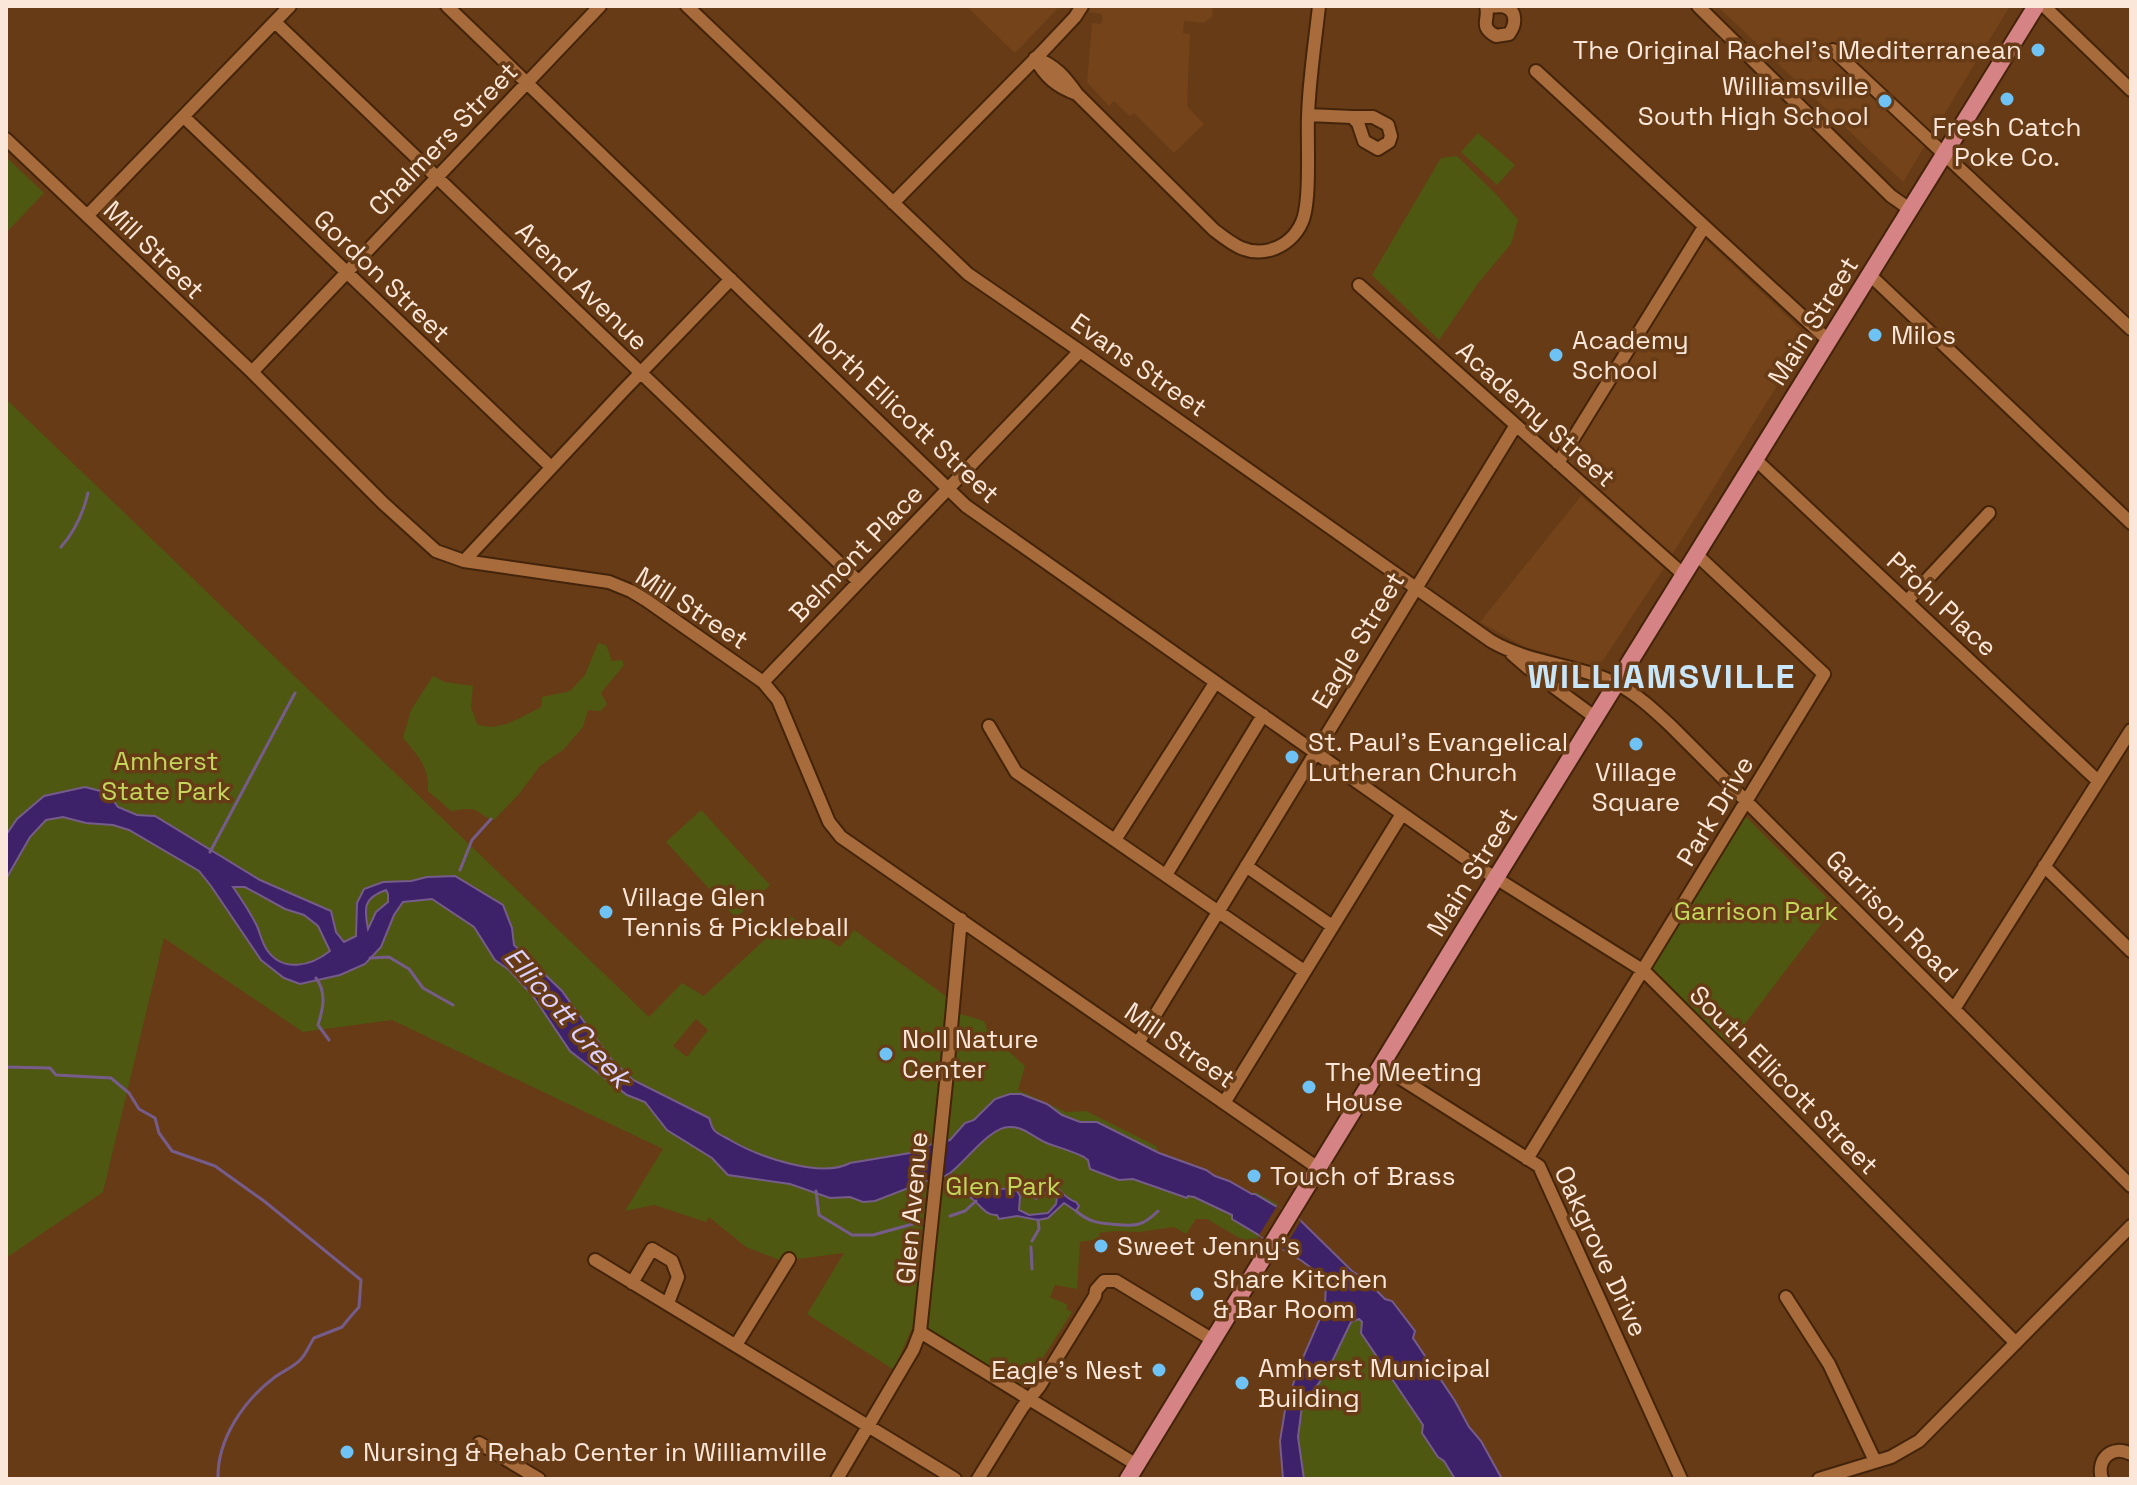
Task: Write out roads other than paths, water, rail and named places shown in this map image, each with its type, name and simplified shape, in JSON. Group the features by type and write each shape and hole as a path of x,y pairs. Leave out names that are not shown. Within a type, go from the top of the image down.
{"main road":[{"name":"Main Street","path":"1132,1472 2036,6"}],"street":[{"path":"87,216 290,6"},
{"name":"North Ellicott Street","path":"447,6 966,506 1496,879"},
{"name":"Chalmers Street","path":"252,372 600,6"},
{"name":"Evans Street","path":"687,6 968,274 1509,652 1617,684"},
{"path":"893,203 1075,17 1082,6"},
{"path":"1035,58 1050,63 1077,94 1214,230 1240,248 1257,251 1278,247 1288,241 1305,214 1308,115 1319,6"},
{"path":"1698,6 1891,196 1911,210"},
{"path":"2044,6 2131,90"},
{"name":"Arend Avenue","path":"275,22 859,582"},
{"path":"1833,50 2131,329"},
{"path":"1536,71 1829,341"},
{"path":"1308,115 1352,117"},
{"name":"Gordon Street","path":"184,117 551,467"},
{"name":"Mill Street","path":"6,139 436,551 464,561 609,582 646,600 763,682 778,700 829,822 841,837 1318,1168"},
{"path":"1558,463 1704,227"},
{"path":"1870,275 2131,523"},
{"path":"464,561 731,279"},
{"name":"Academy Street","path":"1359,285 1684,575"},
{"name":"Belmont Place","path":"763,682 1080,351"},
{"name":"Eagle Street","path":"1138,1043 1516,425"},
{"name":"Pfohl Place","path":"1755,459 2098,781"},
{"path":"1907,601 1989,513"},
{"name":"Park Drive","path":"1527,1159 1824,674 1697,555"},
{"path":"1509,652 1596,718"},
{"path":"1115,840 1215,683"},
{"name":"Garrison Road","path":"1617,684 1668,723 2131,1186"},
{"path":"1166,875 1263,715"},
{"path":"989,726 1016,772 1304,971"},
{"path":"1954,1009 2131,731"},
{"path":"1224,1103 1402,814"},
{"path":"1246,866 1332,926"},
{"path":"2044,866 2131,951"},
{"name":"South Ellicott Street","path":"1496,879 1644,971 2016,1343"},
{"name":"Glen Avenue","path":"837,1479 913,1350 920,1332 961,919"},
{"name":"Oakgrove Drive","path":"1381,1066 1539,1166 1681,1479"},
{"path":"1819,1479 1905,1450 1919,1441 2131,1226"},
{"path":"632,1283 652,1249 672,1261 678,1277 668,1303"},
{"path":"736,1345 789,1259"},
{"path":"595,1260 955,1479"},
{"path":"978,1479 1039,1387 1101,1282 1116,1281 1213,1340"},
{"path":"1786,1297 1829,1364 1875,1461"},
{"path":"920,1332 1029,1399 1132,1472"},
{"path":"479,1443 539,1479"},
{"path":"2102,1479 2100,1466 2106,1455 2118,1450 2131,1454"}],"water":[{"name":"Ellicott Creek","path":"85,787 108,793 118,807 137,815 155,816 260,880 331,911 336,932 344,942 356,936 357,903 364,889 383,882 455,876 503,905 512,928 514,945 562,991 610,1058 633,1080 709,1118 713,1129 721,1135 772,1159 823,1168 922,1151 929,1145 950,1140 965,1123 974,1120 995,1099 1021,1094 1047,1104 1062,1115 1080,1122 1097,1122 1159,1153 1206,1170 1301,1221 1353,1272 1364,1278 1385,1299 1392,1301 1415,1331 1413,1338 1481,1441 1502,1479 1455,1479 1422,1433 1423,1425 1361,1333 1362,1322 1359,1319 1351,1322 1327,1372 1302,1406 1298,1437 1304,1479 1283,1479 1280,1441 1285,1410 1298,1369 1325,1307 1326,1279 1232,1219 1232,1215 1194,1197 1187,1198 1133,1179 1119,1180 1090,1169 1084,1157 1014,1127 994,1132 946,1175 933,1180 915,1181 906,1189 875,1201 830,1198 790,1184 728,1175 712,1158 667,1130 645,1102 627,1095 570,1051 533,996 495,960 474,927 432,899 403,902 381,947 365,964 340,975 300,984 284,978 261,960 199,871 129,830 63,817 46,820 30,837 6,879 6,835 17,819 44,796","holes":["233,887 245,887 285,909 304,915 318,926 330,951 306,963 281,962 265,947 254,921","386,890 388,902 376,912 368,929 366,915 369,900"]},
{"path":"1048,1180 1076,1202 1079,1206 1076,1211 1064,1203 1048,1218 1038,1220 1017,1216 999,1219 971,1198 973,1188 987,1182 1017,1191 1020,1196 1019,1210 1029,1215 1048,1213 1056,1204 1057,1196 1052,1192 1042,1193 1036,1199 1031,1195 1037,1185"}],"waterway":[{"path":"61,547 78,522 88,493"},
{"path":"210,852 295,693"},
{"path":"460,870 472,840 491,819"},
{"path":"370,958 389,957 409,969 423,988 453,1005"},
{"path":"316,978 323,995 318,1025 329,1040"},
{"path":"6,1067 50,1068 56,1075 111,1078 129,1093 139,1109 155,1118 159,1133 172,1151 215,1166 264,1201 361,1280 359,1307 342,1327 314,1338 298,1362 264,1386 243,1409 227,1435 218,1479"},
{"path":"816,1191 819,1215 852,1235 873,1235 920,1222"},
{"path":"950,1216 965,1211 976,1201"},
{"path":"1076,1211 1096,1222 1131,1225 1142,1223 1158,1211"},
{"path":"1032,1241 1039,1229 1038,1220"},
{"path":"1031,1247 1032,1269"}],"place":[{"name":"The Original Rachel's Mediterranean","path":"2038,50"},
{"name":"Fresh Catch Poke Co.","path":"2007,99"},
{"name":"Williamsville South High School","path":"1885,101"},
{"name":"Milos","path":"1875,335"},
{"name":"Academy School","path":"1556,355"},
{"name":"Village Square","path":"1636,744"},
{"name":"St. Paul's Evangelical Lutheran Church","path":"1292,757"},
{"name":"Village Glen Tennis & Pickleball","path":"606,912"},
{"name":"Noll Nature Center","path":"886,1054"},
{"name":"The Meeting House","path":"1309,1087"},
{"name":"Touch of Brass","path":"1254,1176"},
{"name":"Sweet Jenny's","path":"1101,1246"},
{"name":"Share Kitchen & Bar Room","path":"1197,1294"},
{"name":"Eagle's Nest","path":"1159,1370"},
{"name":"Amherst Municipal Building","path":"1242,1383"},
{"name":"Nursing & Rehab Center in Williamville","path":"347,1452"}],"district":[{"name":"WILLIAMSVILLE","path":"1662,676"}],"park label":[{"name":"Amherst State Park","path":"166,776"},
{"name":"Garrison Park","path":"1756,911"},
{"name":"Glen Park","path":"1003,1186"}]}
